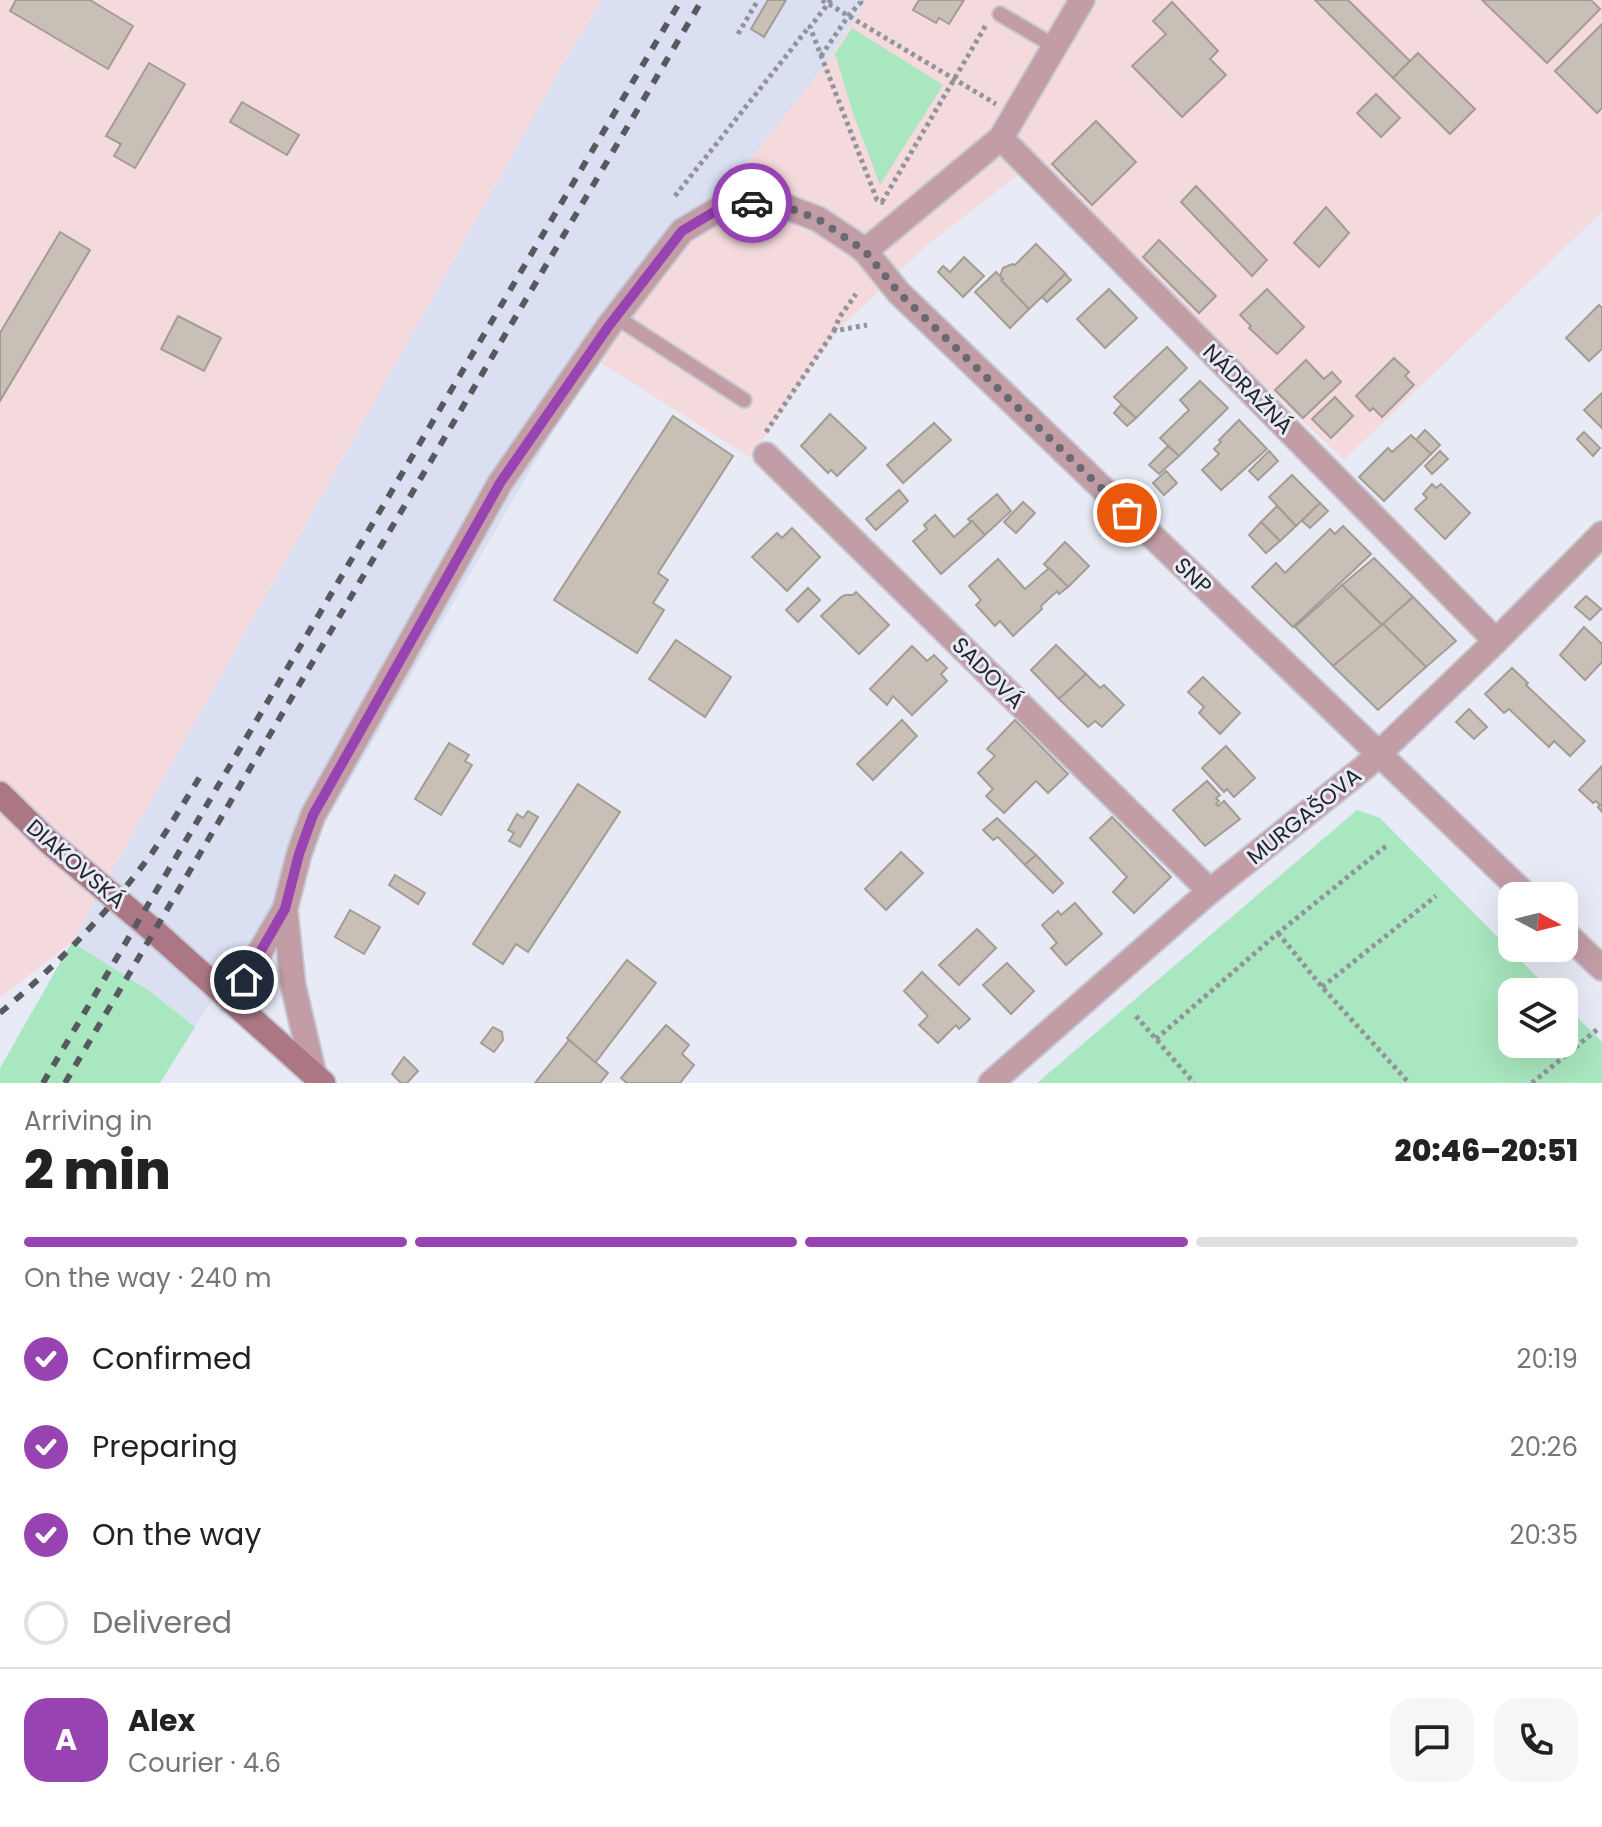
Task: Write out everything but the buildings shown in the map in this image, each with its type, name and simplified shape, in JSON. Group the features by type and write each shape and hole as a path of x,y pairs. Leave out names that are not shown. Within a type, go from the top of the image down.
{"street":[{"path":"865,251 1001,138 1082,0"},
{"name":"NÁDRAŽNÁ","path":"1001,138 1496,641"},
{"name":"SNP","path":"616,317 682,231 729,203 776,203 818,219 865,251 899,293 1512,882"},
{"path":"231,1001 285,909 313,815 500,483 616,317"},
{"name":"SADOVÁ","path":"766,455 1210,891"},
{"name":"MURGAŠOVA","path":"991,1083 1210,891 1366,766 1602,534"},
{"name":"DIAKOVSKÁ","path":"0,794 49,842 154,931 318,1079"},
{"path":"285,909 293,985 318,1079"},
{"path":"1578,945 1602,968"}],"lane":[{"path":"996,14 1054,46"},
{"path":"616,317 744,400"}],"path":[{"path":"738,34 758,0"},
{"path":"821,56 860,0"},
{"path":"675,196 810,27 827,1 1001,107"},
{"path":"882,202 996,14"},
{"path":"810,27 877,200 893,207"},
{"path":"766,455 757,444 856,294"},
{"path":"834,331 867,325"},
{"path":"1156,1039 1278,933 1386,846"},
{"path":"1322,987 1436,896"},
{"path":"1278,933 1409,1083"},
{"path":"1136,1016 1194,1083"},
{"path":"1532,1083 1599,1028"}],"shaded area":[{"path":"0,0 602,0 571,50 72,942 0,998"},
{"path":"602,0 867,0 830,58 595,359 326,822 195,1027 148,990 72,942 571,50"},
{"path":"867,0 1602,0 1602,212 1344,460 1031,165 926,246 833,335 751,458 595,359 830,58"}],"green space":[{"path":"852,28 943,85 880,185 835,54"},
{"path":"1357,810 1380,818 1498,937 1498,962 1522,962 1538,978 1498,978 1498,1058 1578,1058 1578,1018 1602,1042 1602,1083 1037,1083"},
{"path":"72,942 148,990 195,1027 160,1083 0,1083 0,1068"}],"railway":[{"path":"43,1083 681,0"},
{"path":"65,1083 702,0"},
{"path":"0,1013 61,957 118,896 152,853 201,775"}],"way so far":[{"path":"752,203 776,203 818,219 865,251 899,293 1127,513"}],"route":[{"path":"244,980 285,909 313,815 500,483 608,327 682,231 729,203 752,203"}]}
